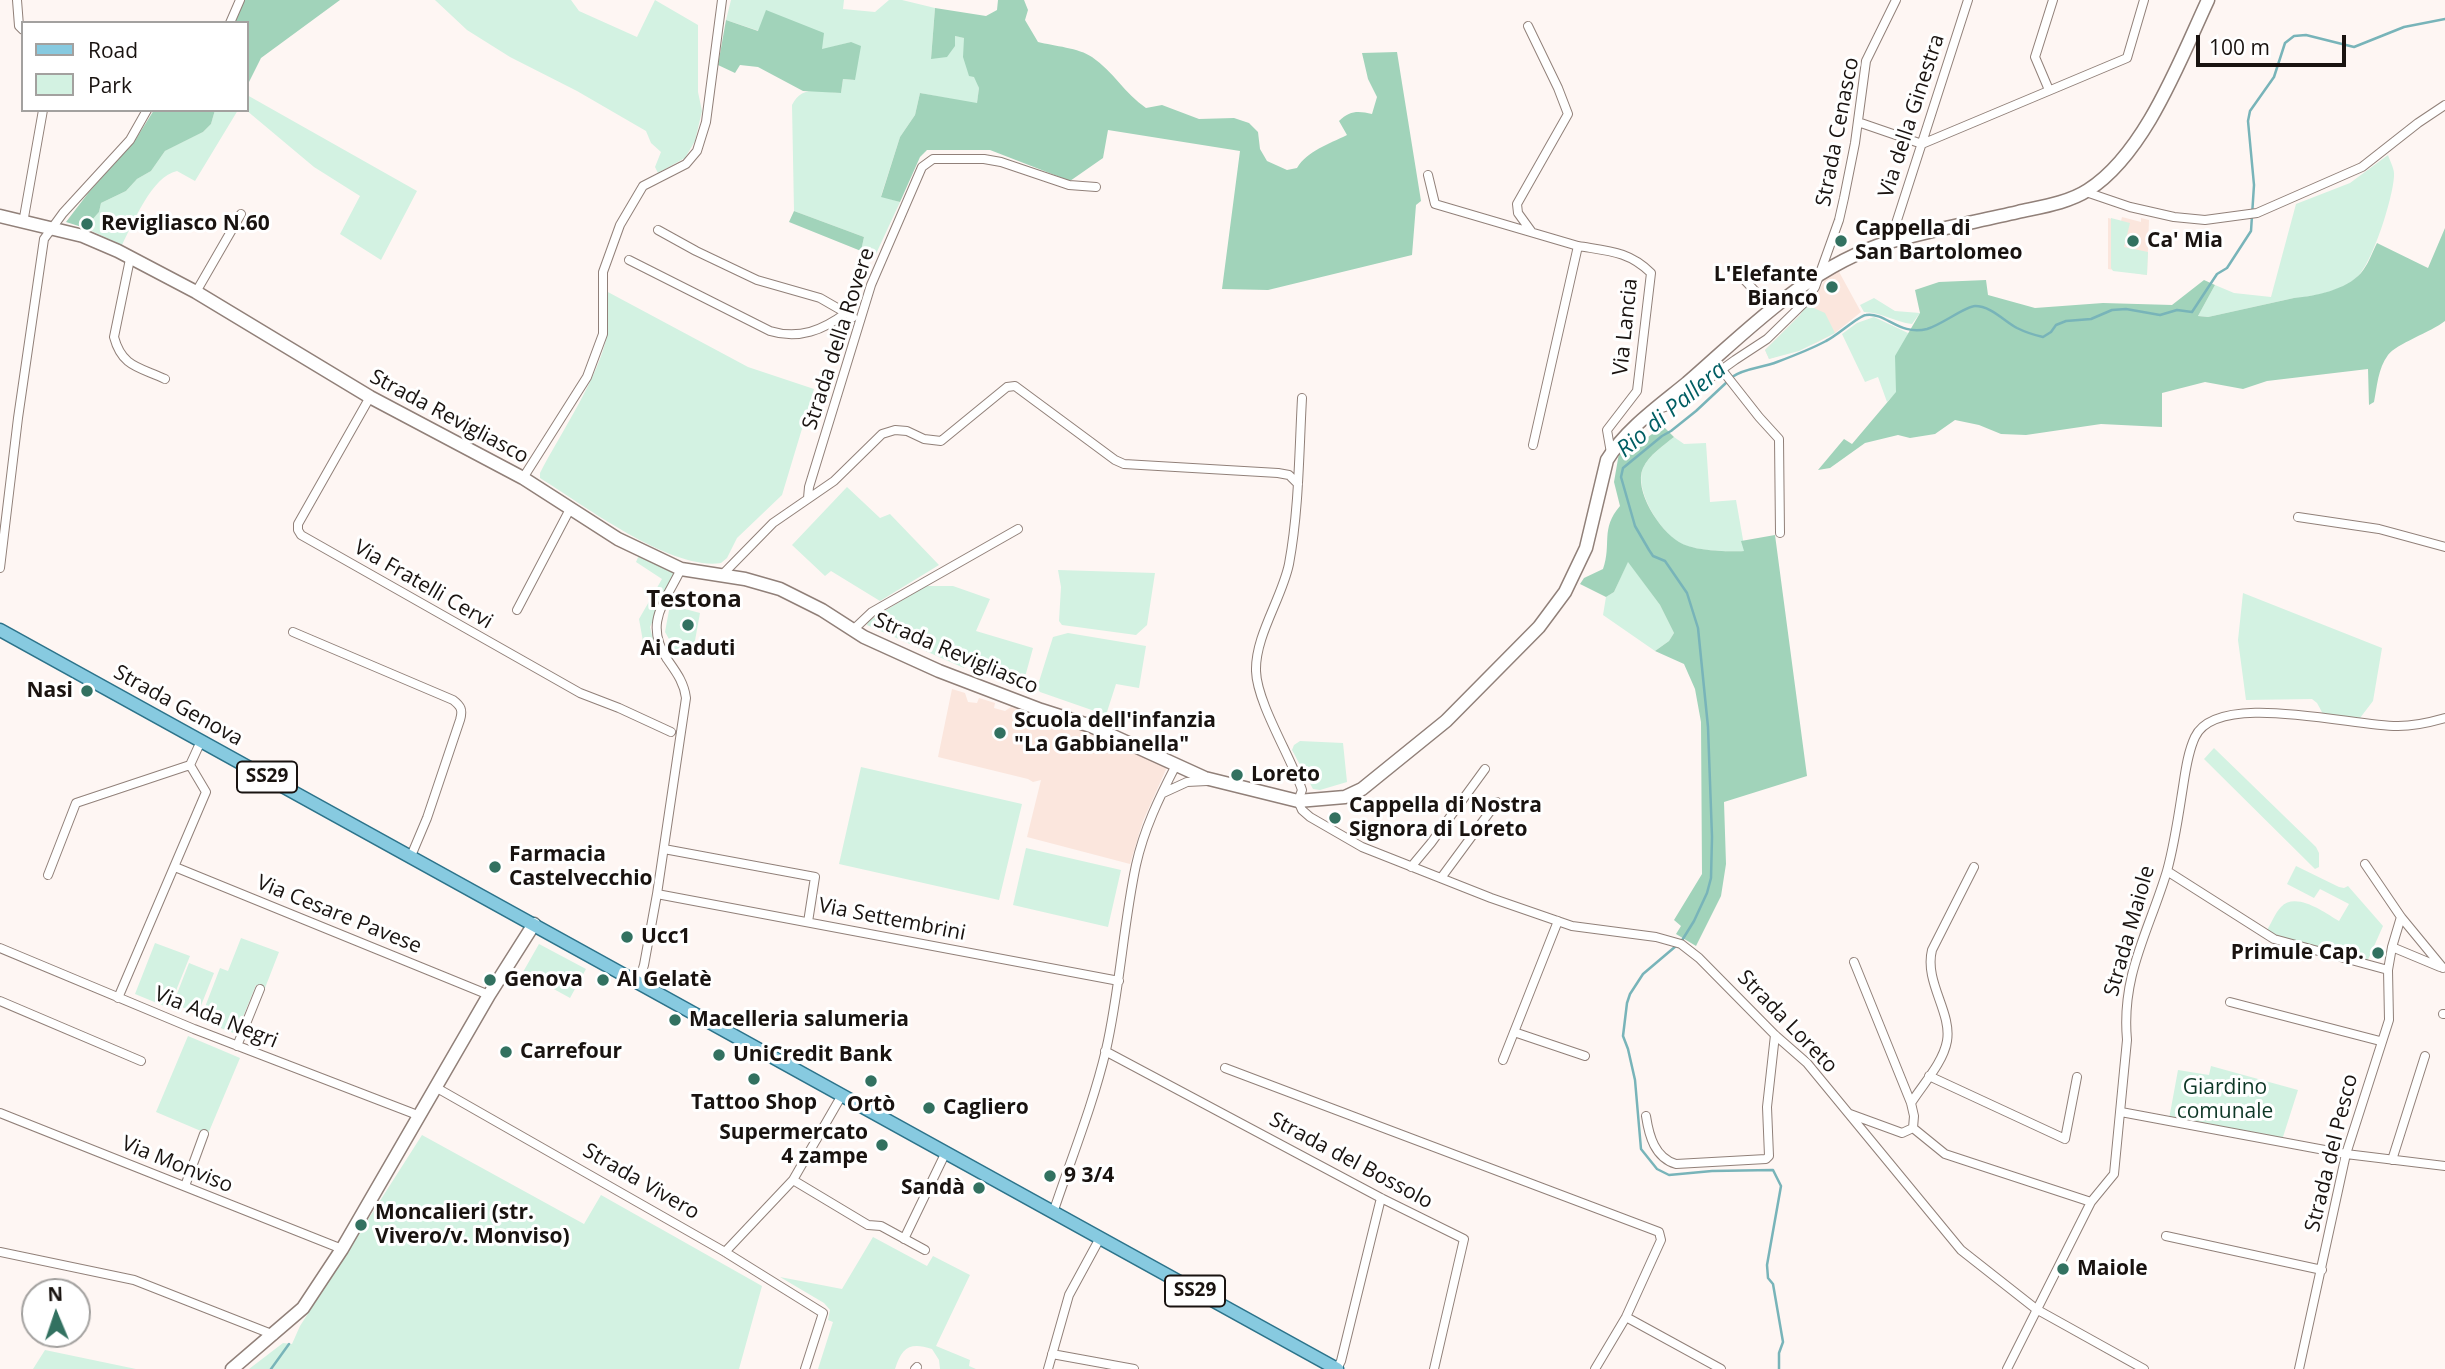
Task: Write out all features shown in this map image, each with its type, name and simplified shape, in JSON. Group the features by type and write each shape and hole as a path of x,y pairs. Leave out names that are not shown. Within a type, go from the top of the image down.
{"main road":[{"name":"Strada Genova","path":"0,630 1337,1369"}],"street":[{"path":"17,0 21,28"},
{"path":"231,21 240,0"},
{"path":"523,478 587,377 603,334 603,272 620,225 643,186 686,164 697,151 706,122 722,0"},
{"name":"Strada Cenasco","path":"1821,272 1839,220 1858,122 1866,61 1896,0"},
{"name":"Via della Ginestra","path":"1890,242 1968,0"},
{"path":"2049,90 2035,57 2053,0"},
{"path":"1858,122 1922,144 2127,58 2144,0"},
{"name":"Strada Revigliasco","path":"0,216 83,236 196,292 370,397 523,478 618,539 681,569 722,575 780,589 822,610 853,630 939,671 1091,726 1214,780 1298,801 1345,797 1362,789 1446,722 1538,627 1565,592 1586,548 1601,480 1611,453 1655,410 1772,309 1821,272 1868,249 1890,242 2050,204 2086,191 2121,160 2137,141 2154,114 2208,0"},
{"path":"1528,26 1568,114 1517,204 1518,213 1531,231"},
{"path":"2086,191 2130,207 2174,217 2205,220 2257,212 2362,167 2445,105"},
{"path":"23,223 43,112"},
{"path":"0,568 44,239 62,213 131,141 146,112"},
{"name":"Strada della Rovere","path":"808,498 809,487 871,285 922,167 933,159 984,159 1001,162 1069,185 1096,187"},
{"name":"Via Lancia","path":"1427,175 1435,204 1578,246 1626,254 1651,273 1637,391 1607,430 1611,453"},
{"path":"196,292 241,214"},
{"path":"629,260 770,331 782,334 799,335 814,331 850,315 820,298 757,280 659,230"},
{"path":"1533,444 1578,246"},
{"path":"130,259 114,337 117,348 124,360 165,379"},
{"path":"1736,271 1772,309"},
{"name":"Strada Revigliasco","path":"1655,410 1674,404 1727,376 1805,302 1821,272"},
{"path":"1727,376 1779,439 1780,533"},
{"path":"722,575 772,523 834,481 882,434 895,430 907,431 924,439 941,441 1007,387 1015,386 1124,464 1278,472 1289,475 1298,484"},
{"name":"Via Fratelli Cervi","path":"370,397 298,524 301,535 580,694 619,708 671,732"},
{"path":"1298,801 1302,790 1261,696 1256,672 1257,654 1288,567 1298,484 1302,398"},
{"path":"517,610 570,509"},
{"path":"2298,517 2379,529 2445,547"},
{"path":"853,630 872,612 1018,528"},
{"path":"639,981 657,894 686,698 684,686 657,643 655,624 681,569"},
{"path":"292,632 453,700 460,706 460,720 427,818 411,856"},
{"name":"Strada Maiole","path":"2007,1369 2091,1202 2114,1174 2127,1040 2126,995 2136,958 2167,871 2187,761 2196,734 2208,721 2229,715 2267,712 2398,726 2445,718"},
{"path":"48,875 76,803 190,765 201,741"},
{"path":"118,998 206,792 190,765"},
{"path":"1053,1213 1105,1051 1119,981 1136,864 1149,819 1176,765"},
{"path":"1411,867 1432,843 1485,769"},
{"path":"1161,795 1172,787 1187,782 1214,780"},
{"name":"Strada Loreto","path":"1298,801 1302,810 1310,817 1339,834 1362,847 1411,867 1572,926 1656,937 1681,945 1807,1063 1961,1250 2036,1309 2144,1369"},
{"path":"1441,878 1497,802"},
{"path":"664,849 815,877 808,922"},
{"path":"2365,864 2401,918 2444,969"},
{"name":"Via Cesare Pavese","path":"175,867 489,995"},
{"path":"1911,1103 1943,1054 1948,1038 1929,964 1932,950 1974,867"},
{"path":"2167,871 2274,939 2388,970"},
{"name":"Via Settembrini","path":"657,894 1119,981"},
{"name":"Strada del Pesco","path":"2299,1369 2346,1154 2390,1010 2388,970 2401,918"},
{"path":"1503,1060 1558,921"},
{"path":"232,1369 303,1308 342,1249 489,995 534,924"},
{"path":"2392,947 2444,969"},
{"name":"Via Ada Negri","path":"0,948 237,1046 420,1116"},
{"path":"1854,962 1911,1103 1913,1128"},
{"path":"237,1046 260,989"},
{"path":"0,1001 141,1061"},
{"path":"2230,1002 2380,1041"},
{"path":"1514,1032 1585,1056"},
{"path":"1646,1116 1653,1142 1660,1155 1668,1162 1676,1164 1766,1159 1769,1156 1769,1076 1775,1035"},
{"name":"Strada del Bossolo","path":"1105,1051 1381,1198 1464,1239 1434,1369"},
{"path":"2392,1160 2425,1056"},
{"path":"1225,1068 1659,1232 1661,1240 1626,1317 1595,1369"},
{"path":"1929,1076 2065,1139 2077,1077"},
{"name":"Strada Vivero","path":"437,1088 725,1252 823,1313 805,1369"},
{"path":"725,1252 793,1180 842,1095"},
{"path":"1847,1112 1902,1133 1913,1128"},
{"path":"2121,1112 2346,1154 2445,1166"},
{"name":"Via Monviso","path":"0,1113 342,1249"},
{"path":"1913,1128 1945,1154 2091,1202"},
{"path":"185,1186 204,1135"},
{"path":"904,1239 945,1154"},
{"path":"793,1180 868,1225 881,1226 925,1250"},
{"path":"1337,1369 1381,1198"},
{"path":"2166,1236 2322,1270"},
{"path":"1048,1369 1069,1296 1100,1238"},
{"path":"0,1252 134,1280 274,1335"},
{"path":"1626,1317 1721,1369"},
{"path":"1052,1354 1134,1369"}],"shaded area":[{"path":"2122,217 2141,222 2141,218 2149,220 2147,275 2108,269 2108,218 2121,221"},
{"path":"1838,270 1861,312 1835,333 1816,343 1769,359 1765,350 1800,315 1809,302 1812,303 1826,277"},
{"path":"952,689 965,693 968,702 977,703 979,698 995,703 994,708 1005,711 1011,707 1078,727 1168,765 1143,821 1130,864 1027,837 1041,780 1033,782 938,757"}],"green space":[{"path":"244,0 340,0 261,58 248,84 248,21 236,21"},
{"path":"435,0 571,0 579,11 637,37 655,0 698,25 698,92 702,111 695,141 685,158 658,173 655,167 661,152 651,143 646,131 577,91 510,57 467,30"},
{"path":"731,0 844,0 843,9 875,12 889,0 902,0 935,8 931,59 955,36 965,38 979,88 977,104 920,93 915,115 900,137 881,196 900,202 875,256 861,251 864,237 794,211 792,105 796,98 807,92 841,93 843,79 855,80 851,42 821,50 766,11 759,31 726,20"},
{"path":"998,0 1024,0 1028,10 1025,20 1038,42 1073,49 1092,57 1146,108 1162,105 1199,119 1234,118 1249,123 1258,132 1260,149 1267,161 1287,170 1297,168 1312,152 1347,135 1339,121 1343,117 1355,112 1372,114 1377,97 1368,79 1362,53 1397,52 1421,201 1416,205 1412,255 1268,290 1222,289 1240,151 1108,130 1103,158 1070,181 990,150 927,150 920,157 900,202 881,197 900,137 915,115 920,93 977,103 979,88 974,77 969,76 963,57 964,38 955,36 955,46 947,57 931,59 935,8 986,16 997,10"},
{"path":"766,10 824,33 822,49 851,42 861,46 855,80 843,79 841,93 803,91 758,67 740,65 735,73 718,65 726,20 758,31"},
{"path":"248,96 417,191 381,260 340,234 360,196 314,167 248,112"},
{"path":"153,112 214,112 211,124 203,132 165,151 151,171 137,179 126,191 101,203 99,212 85,228 66,222 89,192 134,142"},
{"path":"214,112 237,112 195,181 177,171 159,182 144,202 122,245 85,228 99,212 101,203 126,191 137,179 151,171 165,151 203,132 211,124"},
{"path":"2388,155 2394,174 2390,199 2369,260 2356,278 2335,290 2318,295 2208,317 2198,316 2215,285 2234,293 2271,297 2296,204 2350,183"},
{"path":"794,211 864,237 861,251 789,222"},
{"path":"2111,218 2130,223 2124,247 2148,252 2147,275 2113,271 2111,268"},
{"path":"2445,228 2445,321 2388,355 2380,372 2374,402 2369,405 2368,369 2267,381 2243,389 2205,382 2162,393 2162,427 2101,424 2026,435 2001,434 1979,425 1955,420 1935,434 1910,438 1898,435 1865,443 1830,468 1818,470 1844,439 1852,444 1896,392 1895,356 1920,313 1915,290 1939,282 1986,280 1988,295 2035,308 2103,303 2172,305 2204,280 2215,285 2198,316 2208,317 2339,288 2361,273 2377,243 2428,268"},
{"path":"606,291 748,367 814,389 782,495 737,538 727,558 721,563 701,563 653,546 540,478 540,473 588,387 603,351 608,330"},
{"path":"1874,298 1895,311 1920,313 1912,324 1864,312 1860,305"},
{"path":"1807,305 1825,313 1835,333 1799,351 1769,359 1765,350"},
{"path":"1874,317 1908,333 1897,392 1887,402 1878,377 1865,382 1842,334 1857,323"},
{"path":"1663,426 1674,437 1649,459 1641,477 1650,509 1672,537 1693,547 1744,551 1741,541 1775,535 1807,776 1724,802 1726,864 1721,896 1696,946 1676,934 1681,926 1674,920 1702,874 1701,722 1695,689 1684,664 1655,651 1669,641 1674,633 1660,605 1628,562 1614,592 1606,597 1580,584 1584,578 1603,569 1608,529 1620,506 1614,482 1619,453 1625,454"},
{"path":"1674,437 1684,444 1706,443 1710,502 1736,500 1745,551 1686,546 1672,538 1657,520 1645,498 1641,477 1646,463"},
{"path":"847,487 880,518 890,514 939,565 880,601 831,571 825,576 792,545"},
{"path":"640,553 675,571 650,627 654,643 644,647 639,619 662,579 636,562"},
{"path":"1628,561 1660,605 1674,633 1669,641 1655,651 1603,615 1606,597 1614,592"},
{"path":"1058,570 1155,573 1147,625 1136,635 1062,625 1059,621 1061,587"},
{"path":"926,586 953,586 990,599 976,631 1033,648 1025,677 967,661 964,668 867,625 868,621"},
{"path":"2243,593 2382,648 2373,701 2360,718 2323,714 2312,699 2246,700 2238,640"},
{"path":"670,605 700,613 692,657 677,653 665,632"},
{"path":"1068,633 1146,646 1139,688 1116,684 1106,715 1040,692 1037,688 1053,637"},
{"path":"1300,741 1343,743 1347,782 1320,790 1313,789 1292,750"},
{"path":"2214,748 2316,847 2319,867 2315,869 2204,759"},
{"path":"861,767 1022,804 999,900 839,864"},
{"path":"1026,848 1121,870 1108,927 1013,905"},
{"path":"2296,866 2339,887 2348,886 2383,926 2367,962 2275,937 2266,932 2279,909 2287,903 2302,902 2339,921 2349,904 2320,889 2314,898 2287,884"},
{"path":"241,938 279,952 265,988 256,985 236,1034 200,1020 220,968 228,971"},
{"path":"155,943 190,956 169,1008 135,994"},
{"path":"539,944 586,969 570,998 523,972"},
{"path":"189,963 214,973 198,1013 173,1004"},
{"path":"188,1036 240,1058 208,1134 156,1112"},
{"name":"Giardino comunale","path":"2211,1066 2298,1090 2282,1140 2169,1119 2178,1070 2209,1075"},
{"path":"422,1135 584,1224 601,1195 762,1286 739,1369 249,1369 283,1343 292,1344 300,1326"},
{"path":"873,1237 927,1266 933,1256 970,1275 936,1346 970,1360 969,1366 976,1369 940,1369 939,1360 932,1349 912,1346 904,1351 895,1369 818,1369 833,1322 828,1320 830,1310 824,1303 780,1277 842,1289"},
{"path":"45,1350 136,1369 33,1369"}],"waterway":[{"name":"Rio di Pallera","path":"1732,377 1814,347 1866,315 1917,330 1933,327 1975,306 1992,311 2017,328 2043,337 2056,325 2066,321 2091,319 2112,310 2126,309 2160,315 2177,310 2192,312 2217,274 2227,268 2251,231 2254,185 2248,121 2250,111 2274,77 2285,43 2294,36 2306,35 2354,47 2404,27 2445,19"},
{"name":"Rio di Pallera","path":"1681,942 1694,921 1711,878 1708,727 1698,628 1687,593 1665,561 1653,556 1635,526 1621,477 1623,468 1696,411 1727,382"},
{"name":"Rio di Pallera","path":"1676,946 1643,974 1627,1003 1623,1036 1635,1080 1641,1149 1657,1169 1669,1175 1773,1170 1781,1186 1767,1265 1783,1342 1779,1353 1779,1369"},
{"path":"271,1369 289,1344"}],"place":[{"name":"Revigliasco N.60","path":"87,224"},
{"name":"Cappella di San Bartolomeo","path":"1841,241"},
{"name":"Ca' Mia","path":"2133,241"},
{"name":"L'Elefante Bianco","path":"1832,287"},
{"name":"Ai Caduti","path":"688,625"},
{"name":"Nasi","path":"87,691"},
{"name":"Scuola dell'infanzia \"La Gabbianella\"","path":"1000,733"},
{"name":"Loreto","path":"1237,775"},
{"name":"Cappella di Nostra Signora di Loreto","path":"1335,818"},
{"name":"Farmacia Castelvecchio","path":"495,867"},
{"name":"Ucc1","path":"627,937"},
{"name":"Primule Cap.","path":"2378,953"},
{"name":"Genova","path":"490,980"},
{"name":"Al Gelatè","path":"603,980"},
{"name":"Macelleria salumeria","path":"675,1020"},
{"name":"Carrefour","path":"506,1052"},
{"name":"UniCredit Bank","path":"719,1055"},
{"name":"Tattoo Shop","path":"754,1079"},
{"name":"Ortò","path":"871,1081"},
{"name":"Cagliero","path":"929,1108"},
{"name":"Supermercato 4 zampe","path":"882,1145"},
{"name":"9 3/4","path":"1050,1176"},
{"name":"Sandà","path":"979,1188"},
{"name":"Moncalieri (str. Vivero/v. Monviso)","path":"361,1225"},
{"name":"Maiole","path":"2063,1269"}],"district":[{"name":"Testona","path":"694,600"}]}
